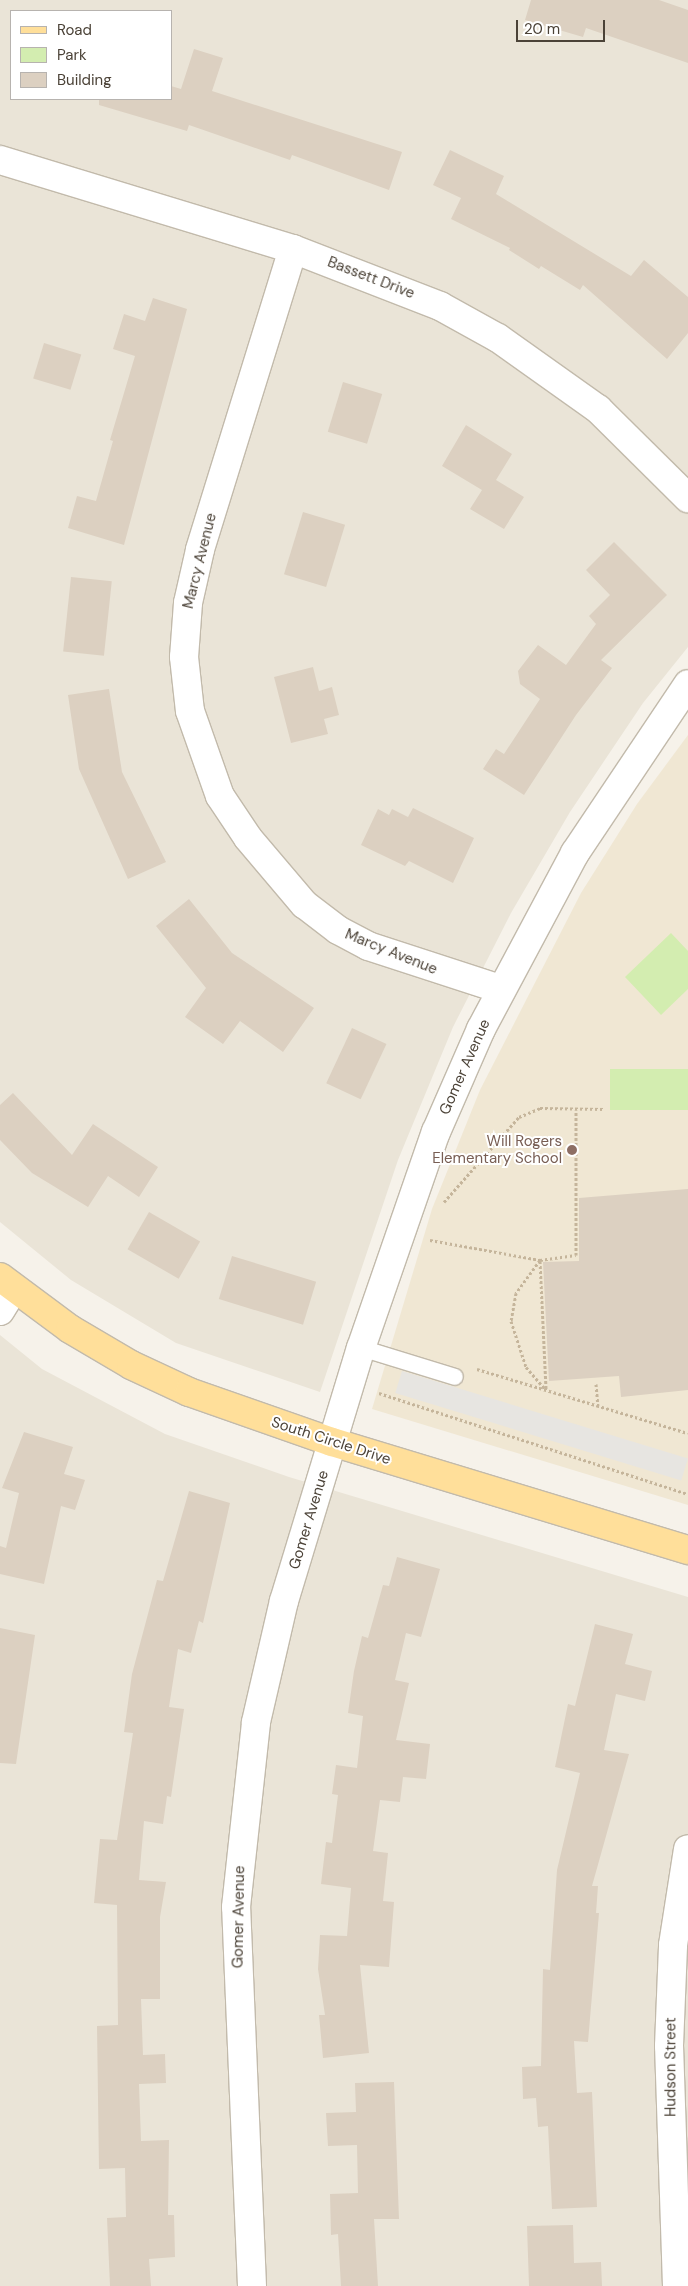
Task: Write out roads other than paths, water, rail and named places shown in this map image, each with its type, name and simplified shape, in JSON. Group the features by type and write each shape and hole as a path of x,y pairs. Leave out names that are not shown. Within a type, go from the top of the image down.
{"main road":[{"name":"South Circle Drive","path":"5,1292 131,1365 239,1412 688,1550"}],"street":[{"name":"Bassett Drive","path":"0,160 293,249 387,282 498,338 598,409 688,498"},
{"name":"Marcy Avenue","path":"293,249 200,550 188,603 184,657 190,712 220,796 253,845 304,904 338,930 368,946 500,989"},
{"name":"Gomer Avenue","path":"252,2286 238,1956 241,1847 246,1786 267,1669 361,1348 436,1132 500,989 575,853 688,684"},
{"name":"Hudson Street","path":"677,2286 669,2046 673,1945 688,1849"}],"lane":[{"path":"361,1348 455,1377"}],"place":[{"name":"Will Rogers Elementary School","path":"572,1150"}]}
